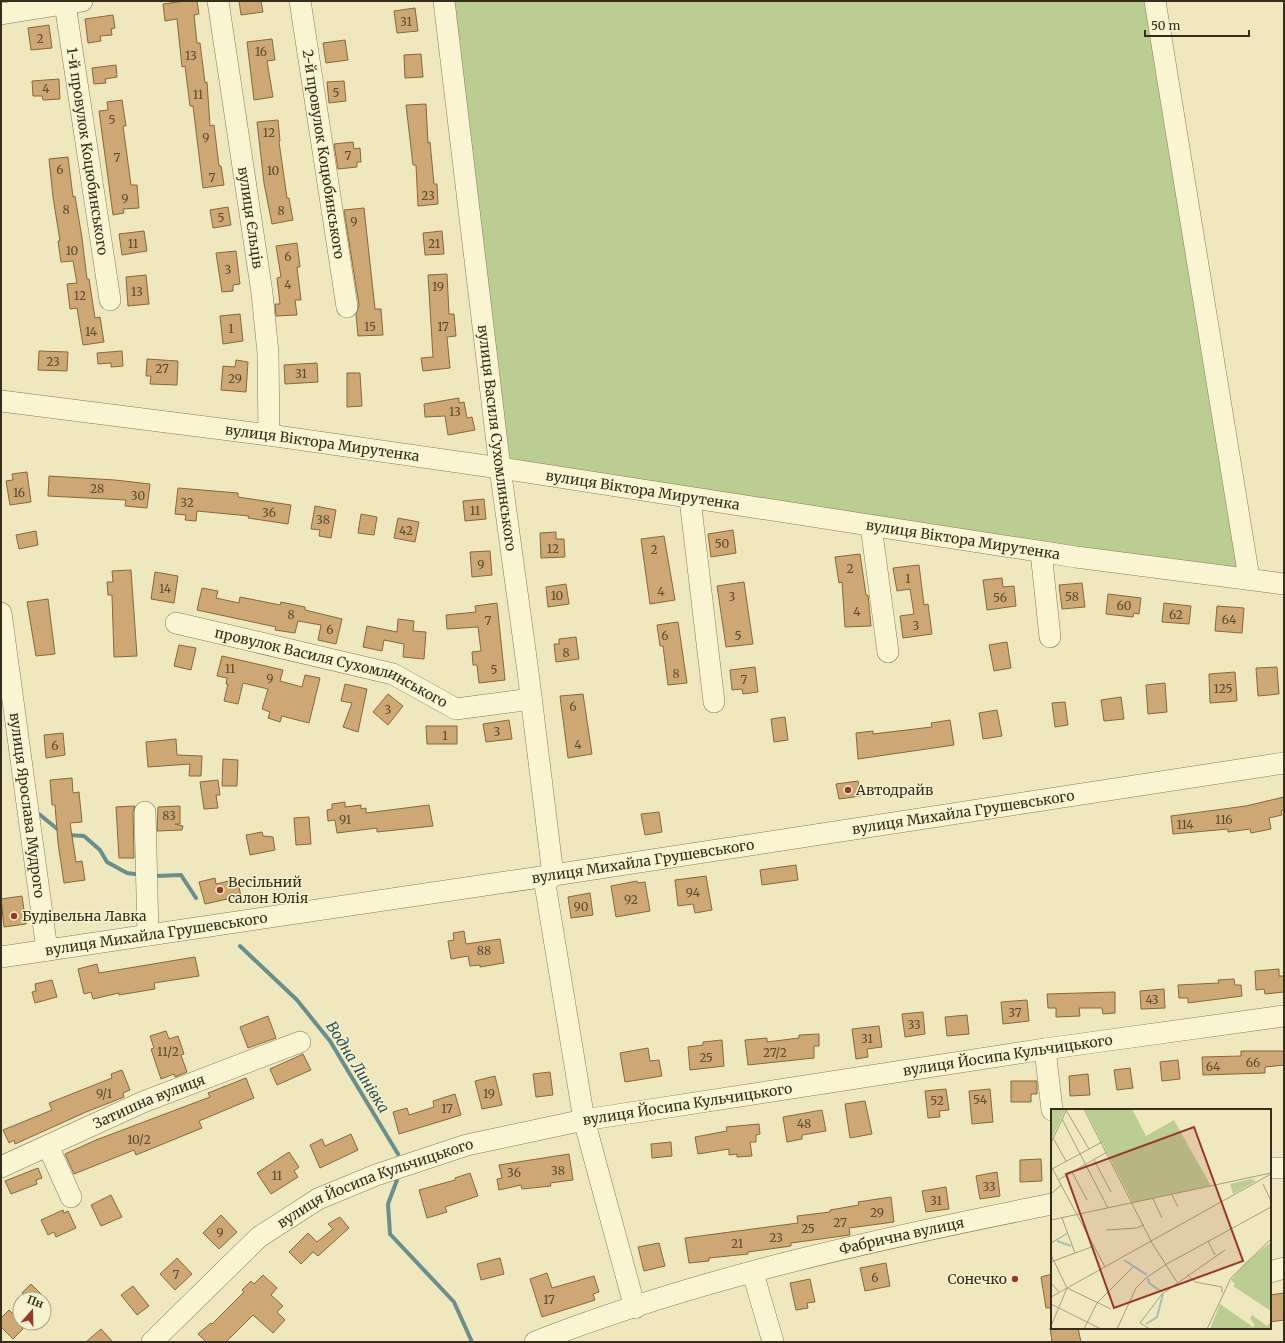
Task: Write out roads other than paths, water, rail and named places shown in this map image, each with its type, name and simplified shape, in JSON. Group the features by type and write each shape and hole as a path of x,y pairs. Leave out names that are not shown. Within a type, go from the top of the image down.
{"street":[{"name":"вулиця Єльців","path":"218,1 262,293 268,353 269,435"},
{"name":"2-й провулок Коцюбинського","path":"300,1 347,307"},
{"name":"вулиця Василя Сухомлинського","path":"444,1 500,468 532,699 553,875"},
{"path":"1155,1 1249,578"},
{"path":"1,14 74,2"},
{"name":"1-й провулок Коцюбинського","path":"74,2 110,300"},
{"name":"вулиця Віктора Мирутенка","path":"1,401 269,435 500,468 690,499 1041,552 1249,578 1284,584"},
{"path":"690,499 714,702"},
{"path":"871,526 888,652"},
{"path":"1041,552 1050,637"},
{"name":"вулиця Ярослава Мудрого","path":"1,613 9,723 47,950"},
{"name":"провулок Василя Сухомлинського","path":"176,623 393,674 456,709 532,699"},
{"name":"вулиця Михайла Грушевського","path":"1,957 1284,764"},
{"path":"145,812 148,935"},
{"path":"553,875 545,884 584,1120 635,1308"},
{"name":"вулиця Йосипа Кульчицького","path":"152,1342 259,1237 318,1199 376,1174 467,1145 584,1120 1045,1049 1284,1016"},
{"name":"Затишна вулиця","path":"1,1167 143,1102 300,1042"},
{"path":"1045,1049 1052,1109"},
{"path":"48,1146 71,1197"},
{"path":"1271,1168 1284,1168"},
{"name":"Фабрична вулиця","path":"535,1342 572,1328 635,1308 753,1273 859,1245 1051,1204"},
{"path":"1271,1272 1284,1268"},
{"path":"753,1273 773,1342"}],"waterway":[{"path":"39,814 61,832"},
{"path":"67,835 84,836 100,850 107,862 127,873 135,874"},
{"path":"156,876 181,875 196,898"},
{"name":"Водна Линівка","path":"240,946 297,1000 330,1041 398,1154"},
{"name":"Водна Линівка","path":"397,1180 388,1204 390,1234 454,1302 472,1342"}],"place":[{"name":"Автодрайв","path":"848,790"},
{"name":"Весільний салон Юлія","path":"220,890"},
{"name":"Будівельна Лавка","path":"14,916"},
{"name":"Сонечко","path":"1015,1279"}]}
